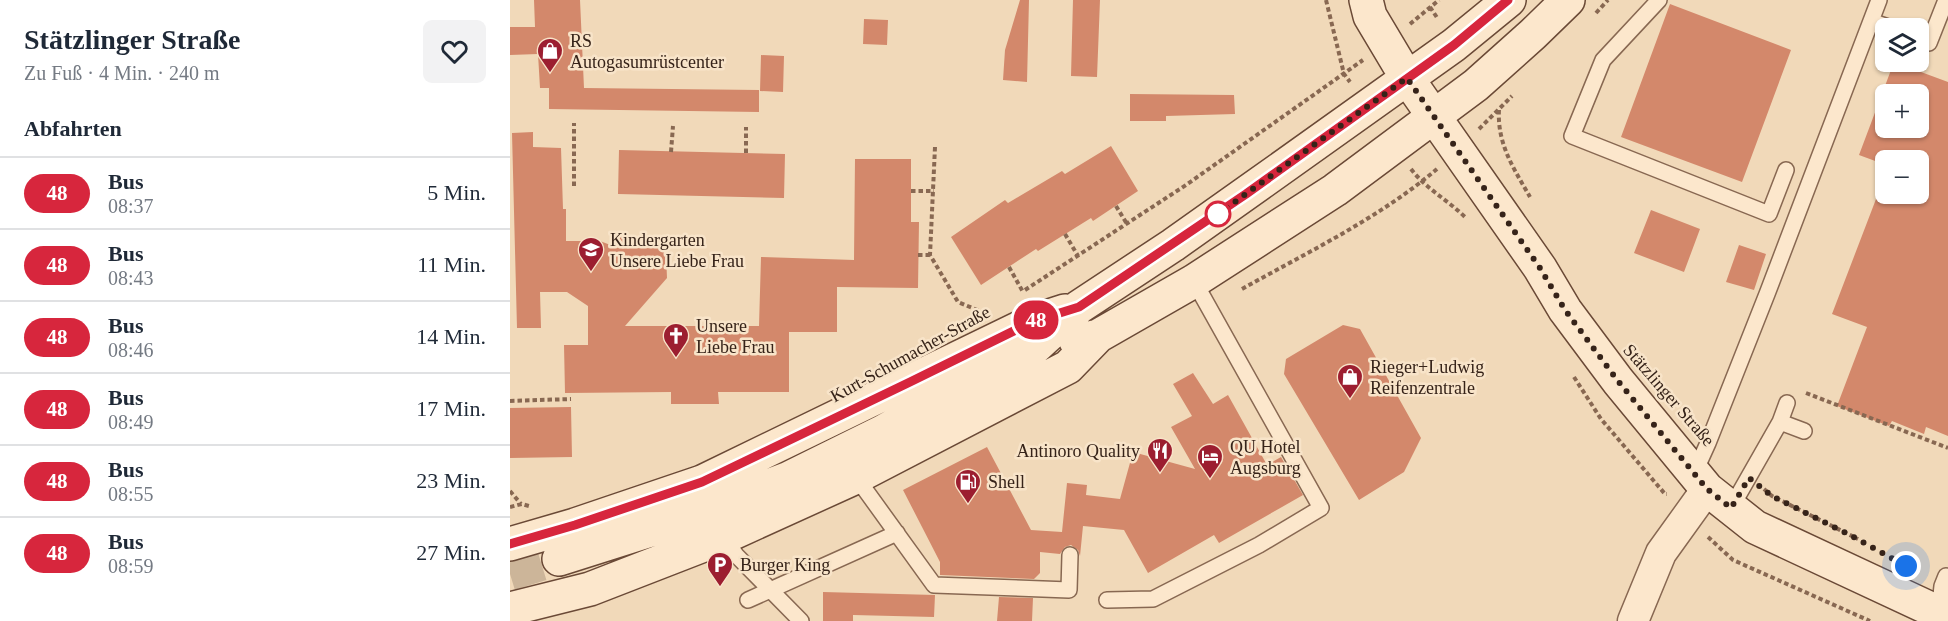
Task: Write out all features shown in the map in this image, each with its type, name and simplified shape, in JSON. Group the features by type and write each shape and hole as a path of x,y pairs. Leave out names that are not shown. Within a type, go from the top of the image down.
{"main road":[{"name":"Stätzlinger Straße","path":"1366,0 1370,16 1407,78 1540,268 1565,310 1618,381 1711,490 1755,527 1943,615"},
{"path":"559,559 680,521 789,478 884,431 1033,350 1079,307 1220,213 1454,45 1509,0"},
{"path":"510,609 590,589 724,537 856,477 1068,367 1098,336 1194,281 1335,190 1476,85 1568,0"},
{"path":"510,544 575,525 702,482 1034,321 1079,307"},
{"path":"1033,350 1098,336"}],"street":[{"path":"1633,621 1661,553 1711,490"}],"lane":[{"path":"1659,0 1603,60 1572,136 1769,214 1786,170"},
{"path":"1787,403 1780,422 1749,478 1711,490 1708,443 1879,0"},
{"path":"1929,43 1946,0"},
{"path":"1871,21 1875,22"},
{"path":"1107,600 1154,599 1259,545 1321,508 1194,281"},
{"path":"1780,422 1804,431"},
{"path":"856,477 934,585 1069,590 1070,555"},
{"path":"748,600 897,533"},
{"path":"724,537 736,555 801,621"},
{"path":"1943,615 1942,586 1946,576"}],"path":[{"path":"1013,297 1127,224 1344,74 1326,0"},
{"path":"1430,7 1439,0"},
{"path":"1499,110 1498,126 1506,155 1534,204"},
{"path":"574,123 574,186"},
{"path":"671,152 674,126"},
{"path":"746,127 746,153"},
{"path":"918,255 930,255 935,147"},
{"path":"911,191 934,191"},
{"path":"1116,206 1127,224"},
{"path":"1065,234 1078,256"},
{"name":"Kurt-Schumacher-Straße","path":"930,255 958,302 984,313 974,319"},
{"path":"1009,267 1023,292"},
{"path":"1803,392 1948,448"},
{"path":"510,402 571,399"},
{"path":"1749,478 1772,496 1862,541"},
{"path":"510,491 522,504"},
{"path":"510,507 522,504 533,507"},
{"path":"1827,601 1829,595"}],"building":[{"path":"534,0 580,0 584,88 759,90 759,112 549,109 549,88 540,88 538,54 510,55 510,27 535,27"},
{"path":"1020,0 1029,0 1027,82 1003,80 1005,50"},
{"path":"1073,0 1100,0 1097,77 1071,76"},
{"path":"1670,4 1791,50 1742,182 1621,137"},
{"path":"864,19 888,20 887,45 863,44"},
{"path":"761,55 784,56 783,92 760,91"},
{"path":"1890,72 1921,72 1948,82 1948,436 1926,427 1924,434 1892,421 1889,426 1837,406 1867,327 1832,314 1875,202 1875,204 1929,204 1929,150 1875,150 1875,161 1859,155 1875,112 1875,138 1929,138 1929,84 1886,84"},
{"path":"1130,94 1234,95 1235,114 1166,116 1166,121 1130,121"},
{"path":"533,132 533,147 561,148 566,241 600,241 613,246 621,236 648,236 666,254 667,278 625,326 759,326 761,257 854,260 855,159 911,159 911,222 919,222 918,288 837,287 837,332 789,332 789,392 718,392 719,404 671,404 671,392 565,393 564,345 588,345 588,306 567,292 540,292 541,328 517,328 512,133"},
{"path":"1111,146 1138,191 1093,221 1091,218 1038,251 1036,249 981,285 951,237 1005,200 1008,203 1062,171 1065,174"},
{"path":"619,150 785,154 784,198 618,194"},
{"path":"1651,210 1700,229 1684,272 1634,253"},
{"path":"1739,245 1766,254 1754,290 1726,282"},
{"path":"1343,325 1360,329 1421,438 1404,472 1359,500 1284,374 1286,359"},
{"path":"1193,373 1213,404 1228,395 1267,465 1281,457 1303,495 1219,543 1214,535 1148,573 1124,530 1083,526 1080,556 1078,550 1071,545 1065,547 1060,554 1040,552 1040,573 1034,579 940,575 940,562 903,490 987,447 1031,530 1062,532 1067,483 1087,485 1086,495 1120,499 1133,452 1195,469 1171,427 1192,416 1173,384"},
{"path":"571,407 572,457 510,458 510,408"},
{"path":"823,592 935,595 934,617 853,615 853,621 823,621"},
{"path":"999,597 1033,598 1032,621 997,621"}],"tunnel":[{"path":"510,574 559,559"}],"bus line":[{"name":"48","path":"510,544 575,525 702,482 1034,321 1079,307 1246,194 1454,45 1508,0"}],"place":[{"name":"RS Autogasumrüstcenter","path":"550,74"},
{"name":"Kindergarten Unsere Liebe Frau","path":"591,273"},
{"name":"Unsere Liebe Frau","path":"676,359"},
{"name":"Rieger+Ludwig Reifenzentrale","path":"1350,400"},
{"name":"Antinoro Quality","path":"1160,474"},
{"name":"QU Hotel Augsburg","path":"1210,480"},
{"name":"Shell","path":"968,505"},
{"name":"Burger King","path":"720,588"}],"route":[{"path":"1218,214 1407,78 1540,268 1565,310 1618,381 1707,489 1731,508 1749,478 1772,496 1906,566"}]}
